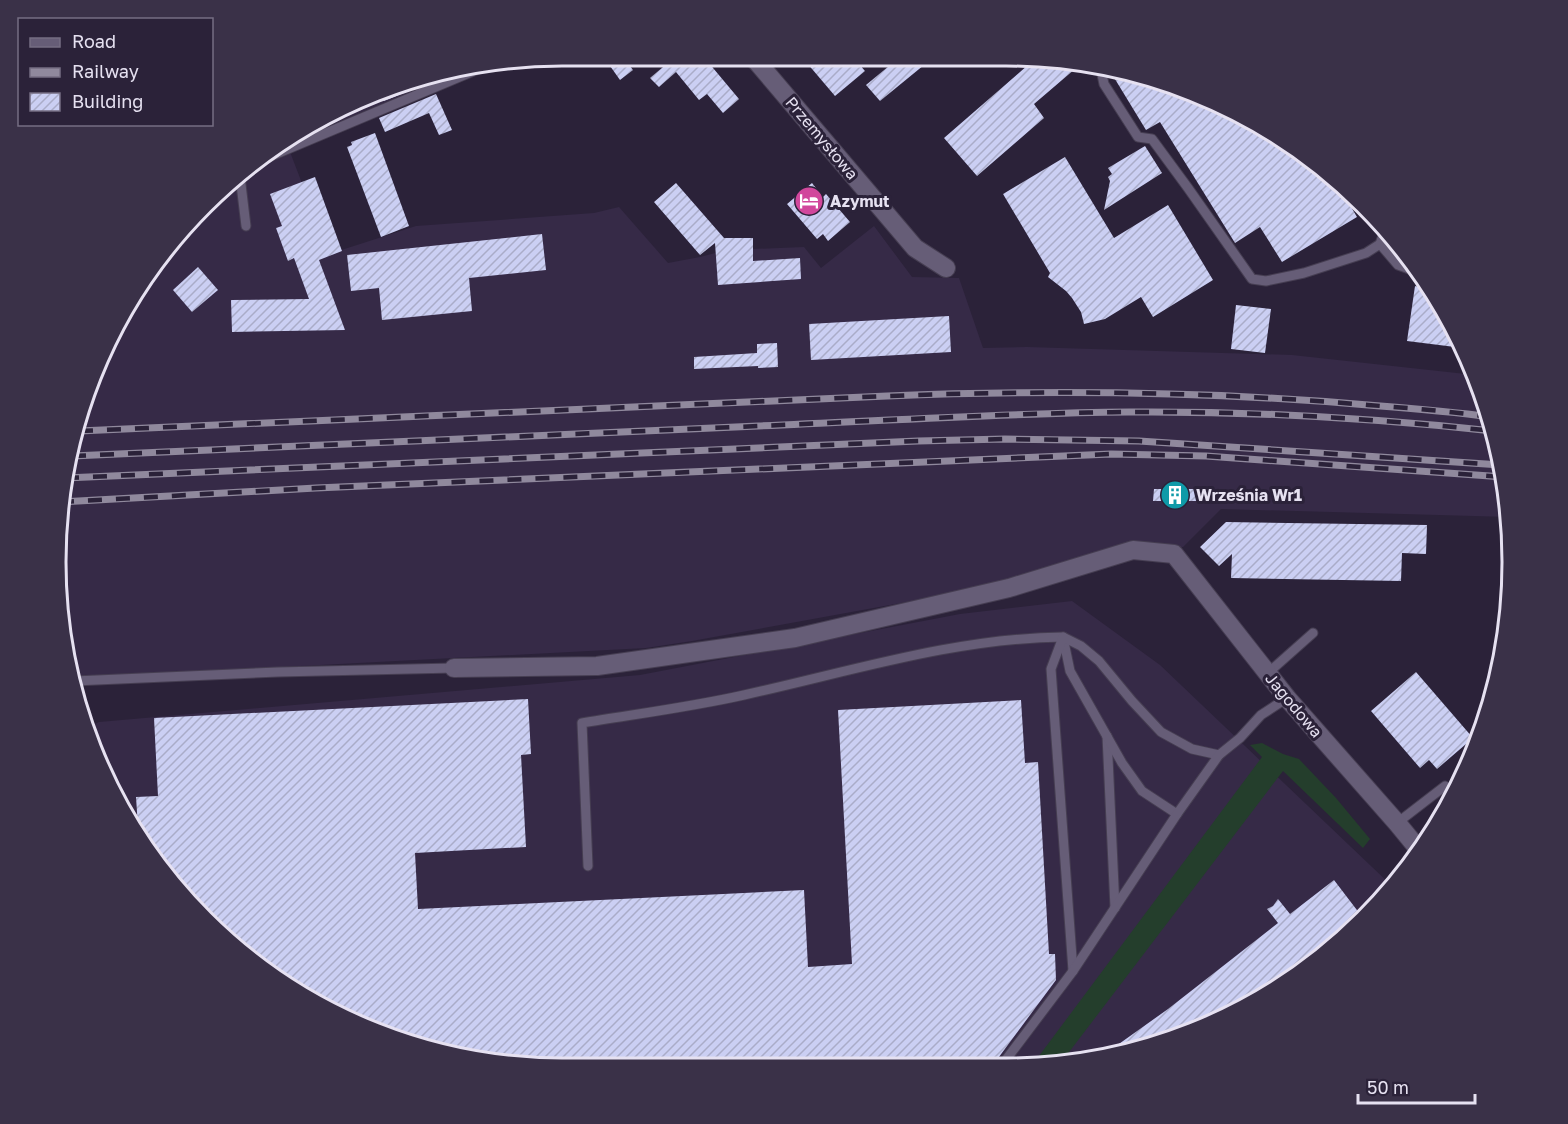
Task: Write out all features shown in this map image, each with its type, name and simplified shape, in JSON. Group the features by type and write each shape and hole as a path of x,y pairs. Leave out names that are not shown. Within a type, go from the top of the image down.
{"street":[{"name":"Przemysłowa","path":"760,66 915,248 946,268"},
{"name":"Jagodowa","path":"454,668 597,666 795,638 1009,588 1133,550 1174,554 1287,698 1414,844"}],"lane":[{"path":"1102,76 1104,84 1138,137 1152,139 1252,279 1266,281 1304,273 1366,253 1380,244 1382,239"},
{"path":"287,149 458,78"},
{"path":"241,184 246,226"},
{"path":"1380,244 1398,265 1405,268"},
{"path":"1268,674 1312,633"},
{"path":"1063,637 1070,671 1122,763 1142,791 1177,814"},
{"path":"1063,637 1051,669 1073,971"},
{"path":"588,866 582,723 741,696 903,658 995,641 1063,637 1081,646 1099,661 1161,732 1192,749 1219,755"},
{"path":"81,681 278,672 454,668"},
{"path":"1007,1058 1073,971 1219,755 1240,738 1261,715 1287,698"},
{"path":"1107,734 1114,908"},
{"path":"1397,823 1445,786"}],"shaded area":[{"path":"427,85 310,134 372,104"},
{"path":"289,148 329,254 416,226 594,213 619,207 668,263 727,250 804,247 821,268 874,226 912,277 959,278 983,348 1027,347 1292,355 1465,374 1485,434 1500,517 1221,509 1183,547 1049,576 646,648 80,678 70,627 66,562 70,497 83,434 104,372 132,314 168,260 211,211 260,168"},
{"path":"1072,601 1160,665 1386,880 1357,913 1333,935 1308,956 1254,992 1165,1032 1103,1048 1071,1054 1006,1058 562,1058 497,1054 434,1041 372,1020 314,992 260,956 211,913 168,864 132,810 93,725 99,722 640,675 960,614"}],"green space":[{"path":"1262,743 1299,759 1370,839 1363,848 1283,771 1067,1054 1038,1057 1262,757 1250,745"}],"building":[{"path":"610,66 630,66 633,70 620,80"},
{"path":"664,66 711,66 739,99 723,113 707,94 699,100 676,72 659,87 650,78"},
{"path":"810,66 861,66 865,71 835,96"},
{"path":"889,66 923,66 880,101 866,85"},
{"path":"1026,67 1073,70 1034,104 1044,118 977,176 944,138"},
{"path":"1115,79 1165,92 1254,132 1308,168 1349,204 1357,217 1282,262 1260,227 1235,243 1160,122 1146,130"},
{"path":"415,89 384,101 383,100"},
{"path":"436,94 452,130 439,135 429,113 385,132 379,118"},
{"path":"375,133 409,226 381,237 347,147 352,145 351,142"},
{"path":"1145,146 1162,173 1104,210 1110,181 1108,177 1112,174 1108,168"},
{"path":"1065,157 1114,238 1168,205 1213,280 1153,317 1141,297 1105,319 1084,324 1081,312 1072,298 1048,277 1050,273 1003,194"},
{"path":"315,177 342,251 319,260 345,330 232,332 231,300 309,299 294,258 288,261 276,228 282,226 270,194"},
{"path":"676,183 724,238 753,238 753,261 800,258 801,279 718,285 715,243 700,255 654,202"},
{"path":"812,183 823,197 826,194 850,222 828,241 823,234 817,239 787,204"},
{"path":"542,234 546,270 469,278 472,311 382,320 379,288 351,291 347,255"},
{"path":"198,267 218,290 192,312 173,290"},
{"path":"1415,286 1418,287 1436,314 1453,347 1407,341"},
{"path":"1236,305 1271,309 1265,353 1231,349"},
{"path":"949,316 951,352 811,360 809,324"},
{"path":"777,343 778,367 694,369 694,357 757,353 757,344"},
{"name":"Września Wr1","path":"1154,489 1198,489 1197,501 1153,501"},
{"path":"1226,522 1427,525 1426,554 1402,553 1401,581 1231,578 1232,554 1219,566 1200,547"},
{"path":"1416,672 1471,735 1468,743 1437,769 1429,760 1420,768 1371,711"},
{"path":"528,699 531,754 521,755 526,847 415,853 418,909 804,890 808,967 852,964 838,710 1021,700 1025,763 1038,762 1049,954 1055,954 1056,980 998,1058 530,1057 465,1048 403,1032 314,992 260,956 211,913 168,864 137,818 136,797 158,796 154,718"},
{"path":"1334,880 1358,912 1308,956 1254,992 1165,1032 1118,1045 1168,1009 1278,923 1267,909 1273,906 1278,899 1290,914"}],"railway":[{"path":"84,431 887,396 1008,393 1188,394 1308,400 1480,416"},
{"path":"78,456 1083,413 1266,414 1402,422 1484,430"},
{"path":"74,478 1005,439 1139,441 1492,464"},
{"path":"70,501 316,488 1111,454 1206,456 1494,476"}],"place":[{"name":"Azymut","path":"809,201"},
{"name":"Września Wr1","path":"1175,495"}]}
